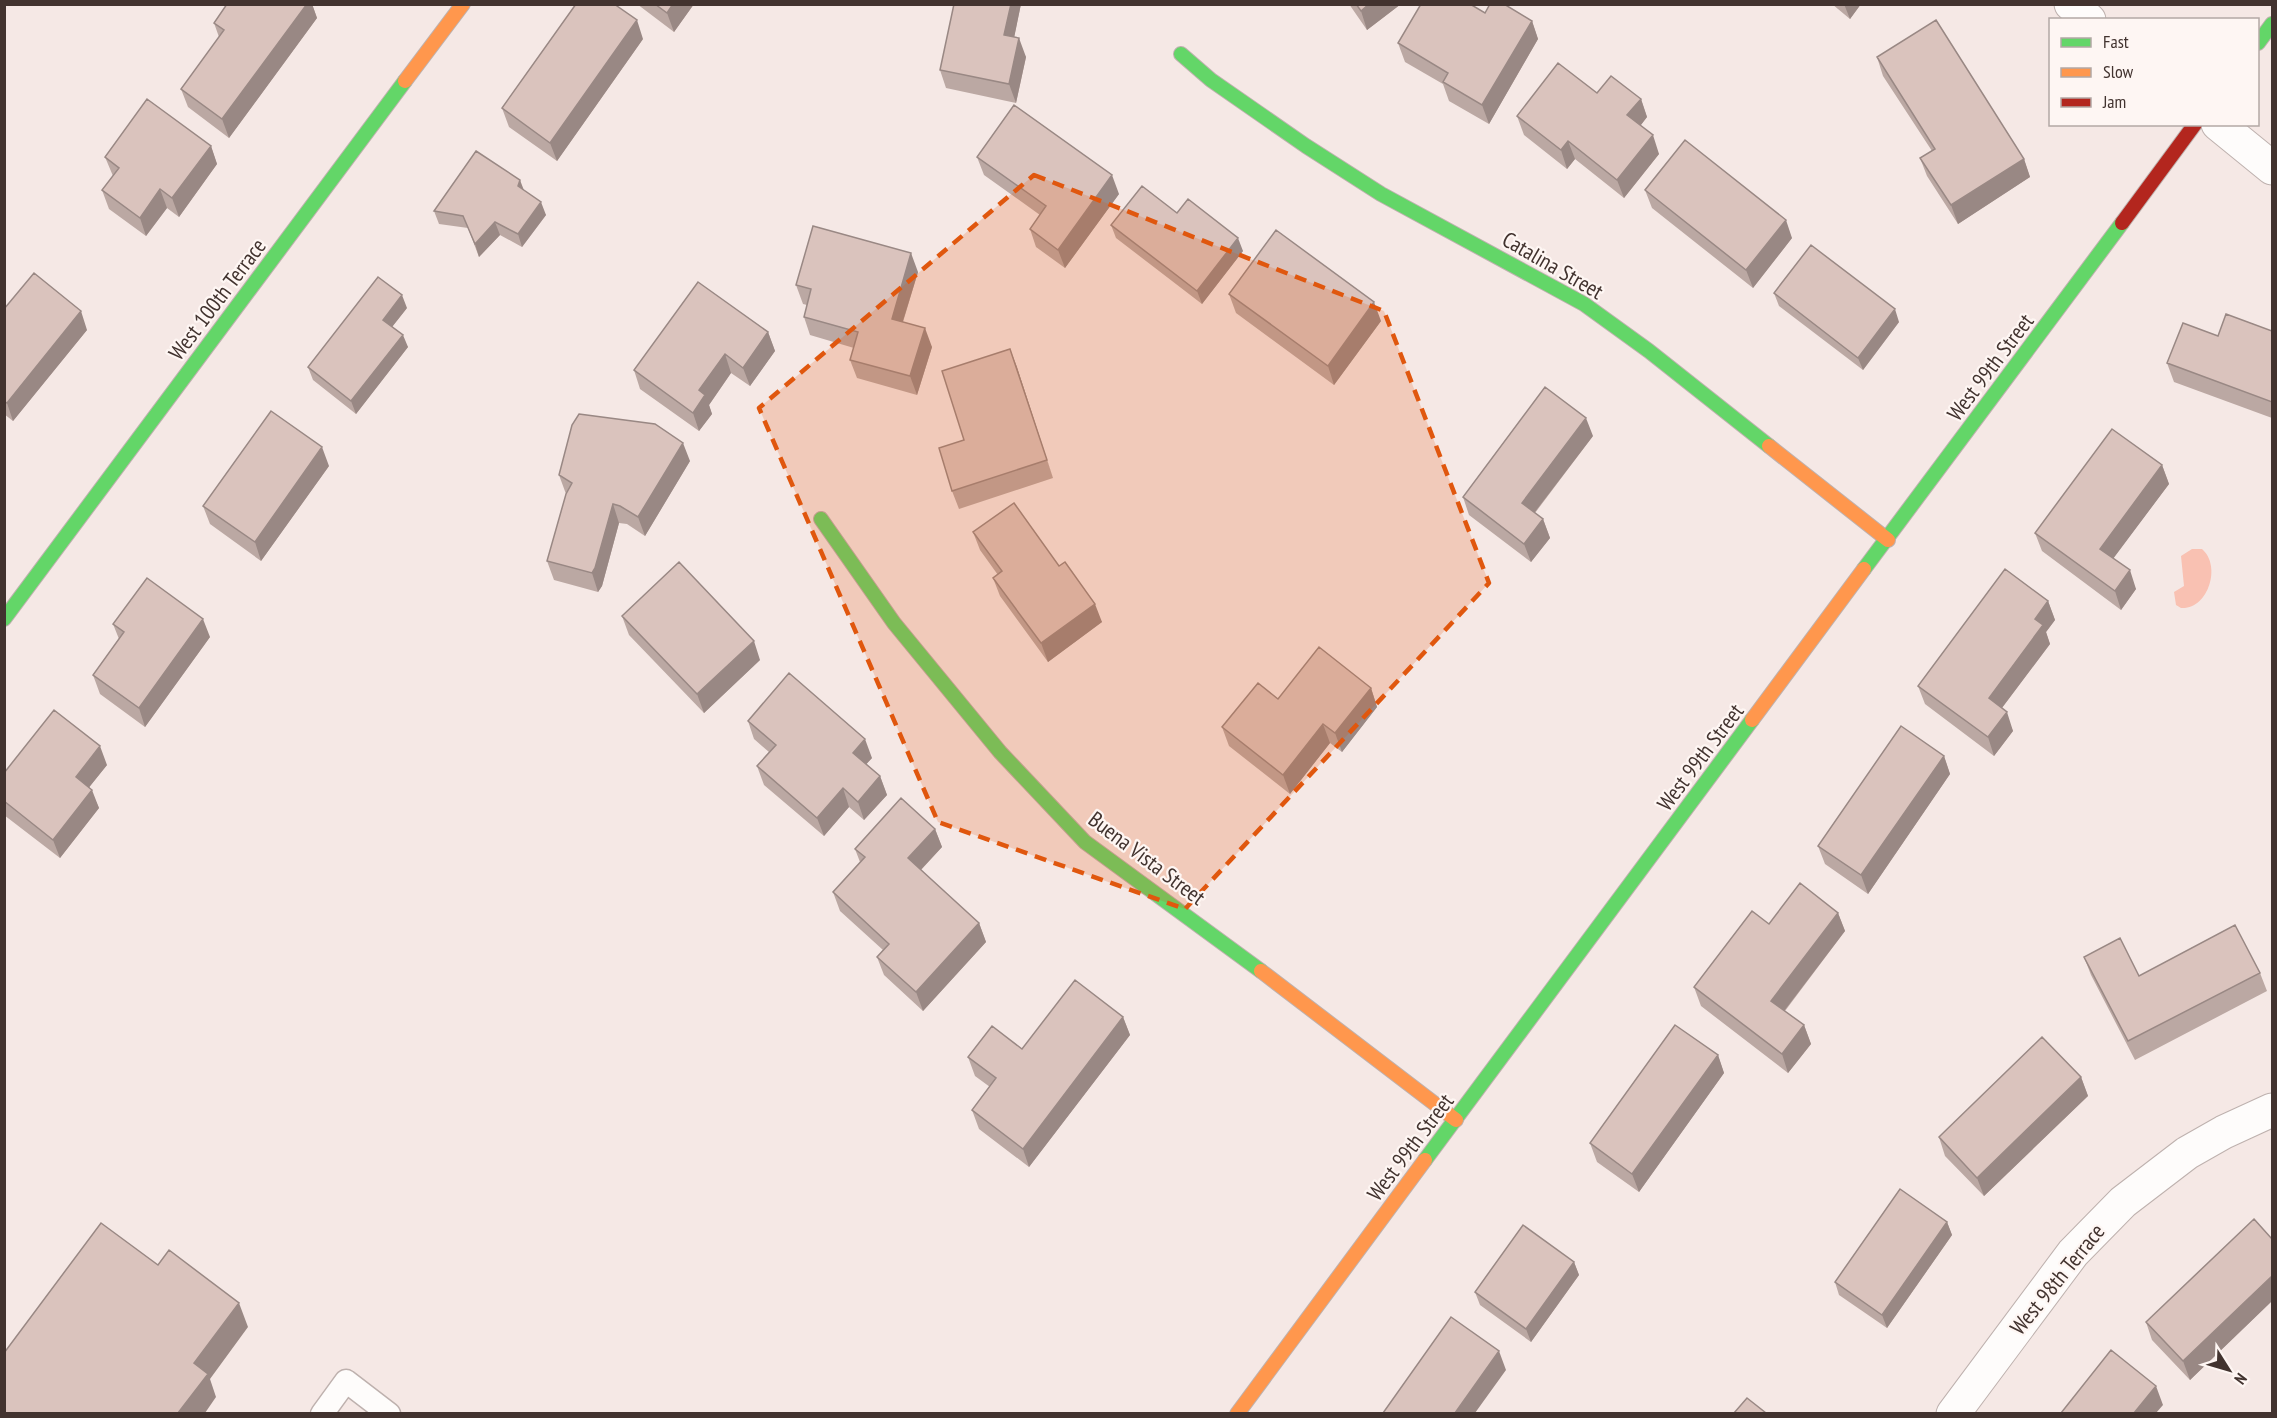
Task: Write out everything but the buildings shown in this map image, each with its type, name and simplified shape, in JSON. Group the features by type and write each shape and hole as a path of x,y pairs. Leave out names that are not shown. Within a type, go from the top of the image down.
{"street":[{"name":"West 100th Terrace","path":"4,619 463,4"},
{"path":"2071,4 2087,18"},
{"path":"2259,42 2272,24"},
{"name":"Catalina Street","path":"1180,54 1221,87 1381,194 1584,304 1648,351 1888,540"},
{"name":"West 99th Street","path":"1237,1413 2194,126"},
{"path":"2220,126 2272,168"},
{"name":"Buena Vista Street","path":"821,519 894,623 1000,752 1085,842 1198,923 1456,1120"},
{"name":"West 98th Terrace","path":"1953,1413 2073,1253 2123,1202 2187,1153 2224,1132 2272,1110"}],"lane":[{"path":"322,1413 346,1381 389,1413"}],"highlighted area":[{"path":"1034,175 1384,311 1489,583 1185,909 938,822 759,408"}],"shaded area":[{"path":"2192,549 2202,549 2208,556 2211,576 2205,595 2190,607 2181,608 2176,605 2174,592 2184,586 2181,556"}],"traffic: fast":[{"path":"2259,42 2272,24"},
{"path":"1181,54 1211,80 1306,146 1381,194 1584,304 1649,351 1769,446"},
{"path":"4,619 405,81"},
{"path":"1864,569 2122,223"},
{"path":"821,519 894,623 1000,752 1085,842 1261,971"},
{"path":"1425,1160 1752,720"}],"traffic: slow":[{"path":"405,81 463,4"},
{"path":"1769,446 1888,540"},
{"path":"1752,720 1864,569"},
{"path":"1261,971 1456,1120"},
{"path":"1237,1414 1425,1160"}],"traffic: jam":[{"path":"2122,223 2194,126"}]}
